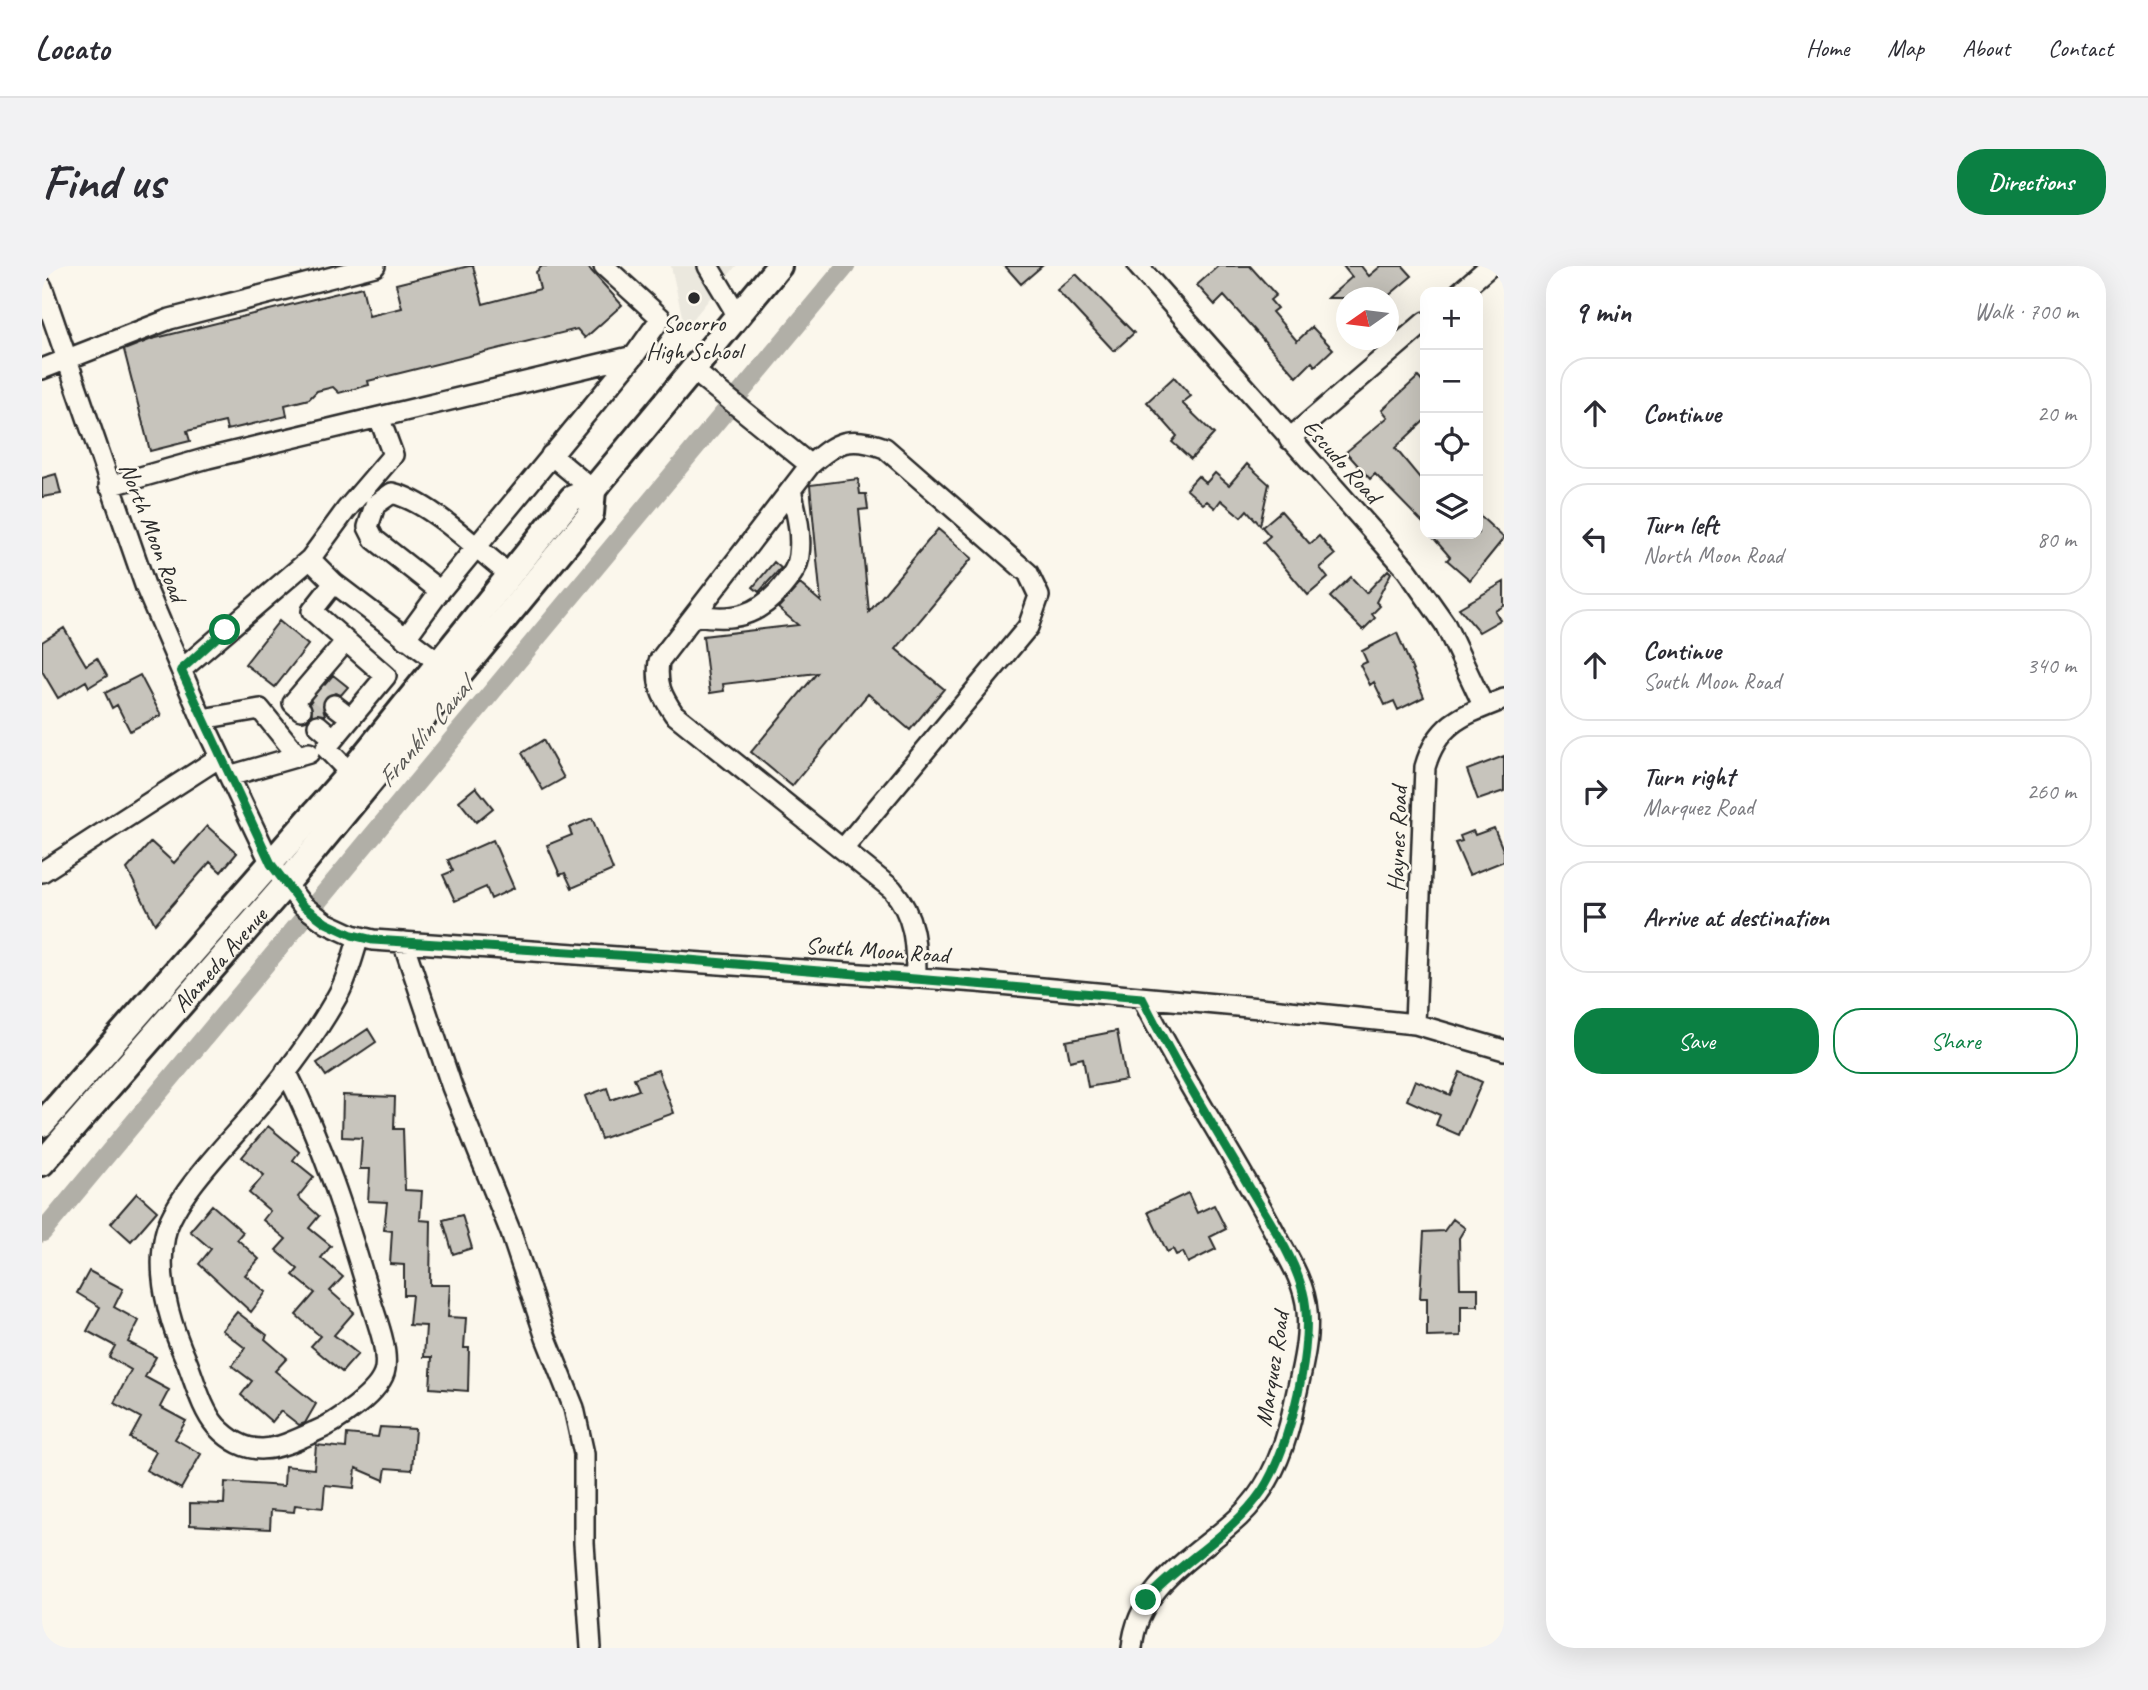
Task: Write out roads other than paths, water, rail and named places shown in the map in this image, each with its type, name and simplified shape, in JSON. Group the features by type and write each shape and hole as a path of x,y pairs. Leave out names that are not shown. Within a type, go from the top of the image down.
{"main road":[{"name":"Alameda Avenue","path":"42,1124 350,773 572,498 593,490 779,266"},
{"name":"Alameda Avenue","path":"42,1163 291,891 591,514 593,490"}],"street":[{"path":"42,369 170,319 375,266"},
{"path":"405,639 474,548 634,356 661,318 604,266"},
{"path":"708,266 738,316"},
{"name":"Escudo Road","path":"1138,266 1407,570 1459,649 1483,707"},
{"path":"1466,287 1490,266"},
{"name":"North Moon Road","path":"42,287 109,486 181,670 271,864"},
{"path":"1289,439 1420,326"},
{"path":"109,486 208,458 634,356"},
{"path":"693,370 810,466"},
{"path":"181,670 310,559 346,510 393,455 379,417"},
{"path":"843,849 1028,626 1039,596 1028,573 885,448 864,440 847,441 829,448 810,466 659,661 656,680 661,696 674,714 892,889 905,904 916,943 916,977"},
{"path":"551,455 593,490"},
{"path":"695,615 718,619 763,607 793,574 799,556 800,541 791,490"},
{"path":"440,592 374,539 368,527 375,505 392,493 411,497 509,574"},
{"path":"310,559 334,583 439,663"},
{"path":"229,776 298,756 330,743 386,676 312,611 334,583"},
{"path":"202,719 260,709 297,707 346,641"},
{"path":"368,698 392,720"},
{"name":"Haynes Road","path":"1415,1024 1425,767 1429,751 1448,724 1504,699"},
{"path":"334,705 351,718"},
{"path":"260,709 298,756"},
{"path":"318,725 350,773"},
{"path":"42,872 220,757"},
{"name":"South Moon Road","path":"271,864 291,891 326,923 359,937 916,977 1415,1024 1504,1050"},
{"path":"286,1071 338,1189 382,1341 385,1368 381,1382 332,1424 272,1448 243,1448 212,1421 178,1343 161,1273 165,1233 187,1192 286,1071 339,992 359,937"},
{"path":"403,942 452,1087 511,1233 546,1338 574,1408 584,1454 584,1543 592,1648"},
{"name":"Marquez Road","path":"1132,1648 1138,1619 1146,1600 1169,1574 1246,1510 1271,1476 1290,1428 1300,1375 1307,1310 1298,1277 1275,1233 1166,1045 1142,998"}],"waterway":[{"name":"Franklin Canal","path":"42,1233 846,266"}],"tunnel":[{"path":"316,691 334,705"}],"place":[{"name":"Socorro High School","path":"694,298"}]}
